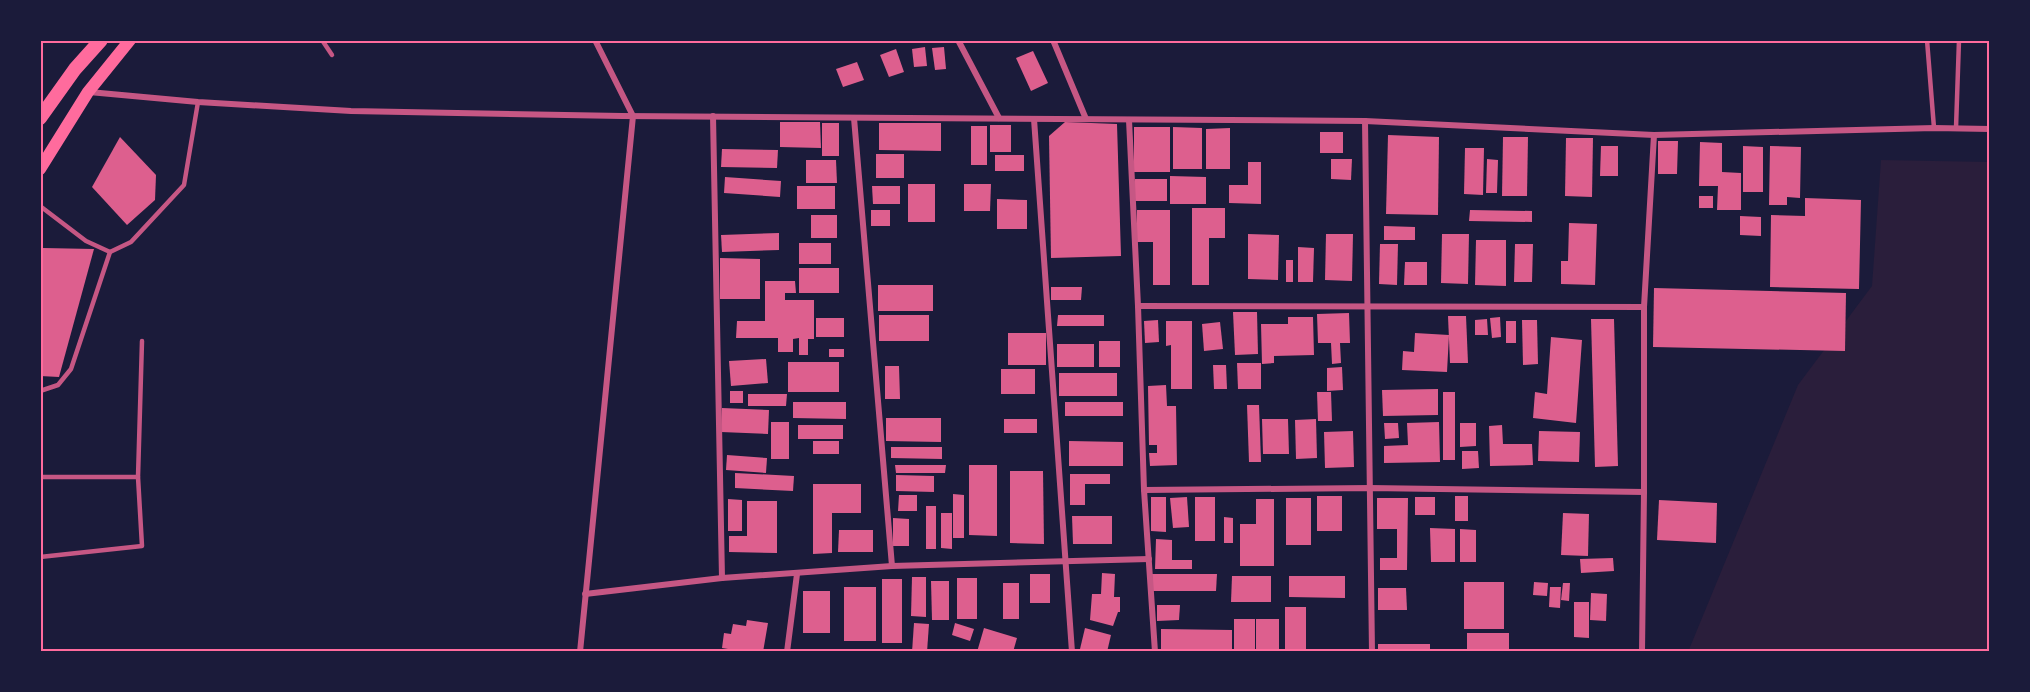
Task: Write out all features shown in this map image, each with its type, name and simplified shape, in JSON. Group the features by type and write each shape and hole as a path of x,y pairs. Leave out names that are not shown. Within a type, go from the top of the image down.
{"highway":[{"path":"75,69 89,40"},
{"path":"40,118 75,69 101,40"}],"main road":[{"path":"40,169 88,92 130,40"}],"street":[{"path":"580,651 633,116 595,40"},
{"path":"958,40 999,118"},
{"path":"1053,40 1086,119"},
{"path":"88,92 198,102 351,111 633,116 1365,121 1654,135 1934,128 1989,129"},
{"path":"713,116 722,578"},
{"path":"854,118 892,567"},
{"path":"1034,119 1072,651"},
{"path":"1130,120 1144,490 1155,651"},
{"path":"1365,121 1372,651"},
{"path":"1642,651 1644,307 1654,135"},
{"path":"1138,306 1644,307"},
{"path":"1144,490 1370,488 1644,492"},
{"path":"585,594 722,578 892,567 1149,559"},
{"path":"787,651 797,574"}],"lane":[{"path":"322,40 332,55"},
{"path":"1927,40 1934,128"},
{"path":"1956,128 1959,40"},
{"path":"40,391 58,385 71,369 110,252 131,242 184,185 198,102"},
{"path":"40,206 86,241 110,252"},
{"path":"40,557 142,546 138,477 142,341"},
{"path":"40,477 138,477"}],"shaded area":[{"path":"1881,160 1989,162 1989,651 1688,652 1798,385 1872,286"}],"building":[{"path":"925,47 927,66 914,67 912,49"},
{"path":"944,47 946,69 935,70 932,48"},
{"path":"896,49 904,72 889,77 880,55"},
{"path":"1033,51 1048,83 1031,91 1016,58"},
{"path":"857,62 864,80 843,87 836,69"},
{"path":"780,122 820,122 821,148 780,147"},
{"path":"1065,122 1117,124 1121,256 1051,258 1049,136"},
{"path":"822,123 839,123 839,156 822,156"},
{"path":"879,123 941,123 941,151 879,150"},
{"path":"990,125 1011,125 1011,152 990,152"},
{"path":"971,126 987,126 987,165 971,165"},
{"path":"1134,127 1170,127 1170,172 1134,172"},
{"path":"1173,127 1202,128 1202,169 1173,169"},
{"path":"1230,128 1230,169 1206,169 1206,129"},
{"path":"1320,132 1343,132 1343,153 1320,153"},
{"path":"1388,135 1439,137 1438,215 1386,214"},
{"path":"120,137 156,175 155,200 127,225 92,187"},
{"path":"1503,137 1528,137 1527,196 1502,196"},
{"path":"1566,138 1593,138 1592,197 1565,196"},
{"path":"1658,141 1678,141 1677,174 1658,174"},
{"path":"1700,142 1722,143 1722,172 1741,173 1741,210 1717,210 1718,186 1699,186"},
{"path":"1601,146 1618,146 1618,176 1600,176"},
{"path":"1743,146 1763,147 1763,192 1743,192"},
{"path":"1770,146 1801,147 1800,198 1787,197 1787,205 1769,205"},
{"path":"1465,148 1484,148 1483,195 1464,194"},
{"path":"722,149 778,150 777,168 721,167"},
{"path":"876,154 904,154 904,178 876,178"},
{"path":"995,155 1024,155 1024,171 995,171"},
{"path":"1331,159 1352,159 1351,180 1331,179"},
{"path":"1487,159 1498,160 1497,193 1486,193"},
{"path":"806,160 836,160 837,183 806,183"},
{"path":"1248,162 1261,162 1261,204 1229,203 1229,185 1248,185"},
{"path":"1170,176 1206,177 1206,204 1170,204"},
{"path":"725,177 781,181 780,197 724,193"},
{"path":"1135,179 1167,179 1167,201 1135,201"},
{"path":"908,184 935,184 935,222 908,222"},
{"path":"964,184 991,184 990,211 964,211"},
{"path":"797,186 835,186 835,209 797,209"},
{"path":"872,186 900,186 900,204 873,204"},
{"path":"1699,196 1713,196 1713,208 1699,208"},
{"path":"1805,198 1861,200 1859,289 1770,287 1771,215 1805,216"},
{"path":"997,199 1027,200 1027,229 997,229"},
{"path":"1192,208 1225,208 1225,238 1209,238 1209,285 1192,285"},
{"path":"871,210 890,210 890,226 871,226"},
{"path":"1137,210 1170,210 1170,285 1153,285 1153,242 1137,242"},
{"path":"1470,210 1532,211 1532,222 1469,221"},
{"path":"811,215 837,215 837,238 811,238"},
{"path":"1740,216 1761,217 1761,236 1740,235"},
{"path":"1569,223 1597,224 1595,285 1561,284 1561,261 1568,261"},
{"path":"1384,226 1415,227 1415,240 1384,240"},
{"path":"779,233 779,250 722,252 721,235"},
{"path":"1248,234 1279,235 1278,280 1248,279"},
{"path":"1326,234 1353,234 1352,281 1325,280"},
{"path":"1442,234 1469,234 1468,284 1441,283"},
{"path":"1476,240 1506,240 1506,286 1475,285"},
{"path":"799,243 831,243 831,264 799,264"},
{"path":"1380,244 1398,244 1397,285 1379,284"},
{"path":"1515,244 1533,244 1532,282 1514,282"},
{"path":"1298,247 1314,248 1313,282 1298,282"},
{"path":"43,248 94,249 59,377 40,376 40,258"},
{"path":"720,258 760,259 760,299 720,299"},
{"path":"1286,260 1293,260 1293,282 1286,282"},
{"path":"1405,262 1427,262 1427,285 1404,285"},
{"path":"799,268 839,268 839,293 799,293"},
{"path":"765,281 795,281 796,293 785,293 785,300 814,300 814,339 808,339 808,355 799,355 799,338 793,339 793,352 778,352 778,338 736,338 737,321 765,321"},
{"path":"878,285 933,285 933,311 878,311"},
{"path":"1051,287 1082,287 1081,300 1051,300"},
{"path":"1654,288 1846,293 1845,351 1653,347"},
{"path":"1233,312 1257,312 1258,354 1235,355"},
{"path":"1349,313 1350,343 1340,343 1341,363 1332,364 1331,343 1318,343 1317,314"},
{"path":"879,315 929,315 929,341 879,341"},
{"path":"1058,315 1104,315 1104,326 1057,326"},
{"path":"1448,316 1466,316 1468,363 1450,363"},
{"path":"1288,317 1313,317 1314,355 1274,356 1274,363 1262,364 1261,324 1288,324"},
{"path":"1500,317 1501,337 1492,338 1490,318"},
{"path":"816,318 844,318 844,337 816,337"},
{"path":"1487,319 1488,335 1475,335 1475,320"},
{"path":"1591,319 1614,319 1618,466 1595,467"},
{"path":"1158,320 1159,342 1145,343 1144,321"},
{"path":"1522,320 1537,320 1538,364 1523,365"},
{"path":"1166,321 1192,321 1192,389 1171,389 1171,345 1166,346"},
{"path":"1506,321 1516,321 1516,343 1506,343"},
{"path":"1220,322 1223,349 1204,351 1202,324"},
{"path":"1008,333 1046,333 1046,365 1008,365"},
{"path":"1415,333 1449,335 1447,372 1402,370 1403,351 1414,352"},
{"path":"1551,337 1582,340 1576,423 1533,418 1535,392 1547,394"},
{"path":"1099,341 1120,341 1120,367 1099,367"},
{"path":"1057,344 1094,344 1094,367 1057,367"},
{"path":"829,349 844,349 844,357 829,357"},
{"path":"766,359 768,383 731,386 729,361"},
{"path":"788,362 839,362 839,392 788,392"},
{"path":"1237,363 1261,363 1261,389 1238,389"},
{"path":"1213,365 1226,365 1227,389 1214,389"},
{"path":"885,366 899,366 900,399 885,399"},
{"path":"1342,367 1343,390 1327,391 1327,368"},
{"path":"1001,369 1035,369 1035,394 1001,394"},
{"path":"1059,373 1117,373 1117,396 1059,396"},
{"path":"1166,385 1167,406 1176,406 1177,465 1150,466 1149,453 1157,453 1157,445 1149,445 1148,386"},
{"path":"1438,389 1438,415 1383,416 1382,390"},
{"path":"730,391 743,391 743,403 730,403"},
{"path":"1317,392 1331,392 1332,421 1318,421"},
{"path":"1443,392 1455,392 1455,460 1443,460"},
{"path":"748,394 787,394 786,406 748,406"},
{"path":"793,402 846,402 846,419 793,418"},
{"path":"1065,402 1123,402 1123,416 1065,416"},
{"path":"1247,405 1259,405 1261,462 1249,462"},
{"path":"722,408 769,410 768,434 721,432"},
{"path":"886,418 941,418 941,442 886,441"},
{"path":"1004,419 1037,419 1037,433 1004,433"},
{"path":"1262,419 1288,419 1289,454 1263,454"},
{"path":"1316,419 1317,458 1296,459 1295,420"},
{"path":"771,422 789,422 789,459 771,459"},
{"path":"1439,422 1440,462 1384,463 1384,446 1408,445 1407,423"},
{"path":"1384,423 1398,423 1399,438 1385,439"},
{"path":"1460,423 1476,423 1476,446 1460,447"},
{"path":"798,425 843,425 843,439 798,439"},
{"path":"1502,425 1503,444 1532,444 1533,465 1490,466 1489,426"},
{"path":"1353,431 1354,467 1325,468 1324,432"},
{"path":"1539,431 1580,432 1579,462 1538,461"},
{"path":"813,441 839,441 839,454 813,454"},
{"path":"1069,441 1123,442 1123,466 1069,466"},
{"path":"891,447 942,447 942,459 891,458"},
{"path":"1462,451 1478,451 1479,468 1462,469"},
{"path":"727,455 767,458 766,473 726,470"},
{"path":"895,465 946,465 945,473 896,473"},
{"path":"969,465 997,465 997,536 969,535"},
{"path":"1010,471 1043,471 1044,544 1010,543"},
{"path":"735,473 794,476 793,491 735,488"},
{"path":"1070,474 1110,474 1110,484 1085,484 1085,505 1070,505"},
{"path":"896,475 934,476 934,492 896,491"},
{"path":"813,484 861,484 861,513 832,513 832,553 813,554"},
{"path":"953,494 964,495 964,538 953,538"},
{"path":"899,495 917,495 917,511 898,511"},
{"path":"1317,496 1342,496 1342,531 1317,531"},
{"path":"1455,496 1468,496 1468,521 1455,521"},
{"path":"1151,497 1166,497 1166,532 1151,531"},
{"path":"1187,497 1189,527 1173,528 1170,498"},
{"path":"1195,497 1215,497 1215,541 1195,541"},
{"path":"1415,497 1435,497 1435,515 1415,515"},
{"path":"1286,498 1311,498 1311,545 1286,545"},
{"path":"1377,498 1408,498 1407,570 1380,570 1380,558 1397,558 1397,529 1377,529"},
{"path":"728,499 742,500 742,531 728,531"},
{"path":"1256,499 1274,499 1274,566 1240,566 1240,524 1256,524"},
{"path":"1659,500 1717,503 1716,543 1657,540"},
{"path":"747,501 777,501 777,553 729,552 729,536 747,536"},
{"path":"926,506 936,506 936,549 926,549"},
{"path":"941,513 952,513 952,549 941,548"},
{"path":"1563,513 1589,514 1588,556 1561,555"},
{"path":"1072,516 1112,516 1112,544 1073,544"},
{"path":"1224,517 1233,518 1233,543 1224,543"},
{"path":"893,518 909,519 909,546 893,546"},
{"path":"1430,528 1455,529 1455,562 1431,562"},
{"path":"1460,529 1476,530 1476,562 1460,562"},
{"path":"839,530 873,530 873,552 838,552"},
{"path":"1156,539 1172,540 1172,560 1192,560 1192,569 1155,569"},
{"path":"1613,558 1614,571 1581,573 1580,559"},
{"path":"1102,573 1115,574 1114,597 1120,597 1120,612 1113,626 1090,620 1092,594 1101,594"},
{"path":"1030,574 1050,574 1050,603 1030,603"},
{"path":"1152,574 1217,574 1216,591 1153,591"},
{"path":"1232,576 1271,576 1271,602 1231,602"},
{"path":"1289,576 1345,576 1345,598 1289,597"},
{"path":"912,577 926,577 926,617 911,616"},
{"path":"957,578 977,578 977,619 957,619"},
{"path":"882,579 902,579 902,643 882,643"},
{"path":"931,581 949,581 949,620 932,620"},
{"path":"1464,582 1504,582 1504,629 1464,629"},
{"path":"1534,582 1548,583 1547,596 1533,595"},
{"path":"1003,583 1019,583 1019,619 1003,619"},
{"path":"1563,583 1570,583 1569,601 1561,600"},
{"path":"844,587 876,587 876,641 844,641"},
{"path":"1550,587 1561,587 1560,608 1549,607"},
{"path":"1378,588 1406,588 1407,610 1378,610"},
{"path":"803,591 830,591 830,633 803,633"},
{"path":"1591,593 1607,594 1606,621 1590,620"},
{"path":"1574,602 1589,602 1589,638 1574,637"},
{"path":"1157,605 1180,605 1179,620 1157,621"},
{"path":"1285,607 1306,607 1306,652 1285,652"},
{"path":"1234,619 1255,619 1255,652 1234,652"},
{"path":"1256,619 1279,619 1279,652 1256,652"},
{"path":"747,620 768,623 763,652 722,648 724,633 731,634 733,624 746,626"},
{"path":"914,623 929,624 927,652 912,652"},
{"path":"955,623 974,629 970,641 952,635"},
{"path":"984,628 1017,638 1013,652 977,652"},
{"path":"1085,628 1111,635 1107,652 1088,652 1080,649"},
{"path":"1161,629 1232,630 1232,652 1161,652"},
{"path":"1467,633 1509,633 1509,652 1467,652"},
{"path":"1378,644 1430,644 1430,652 1378,652"}]}
